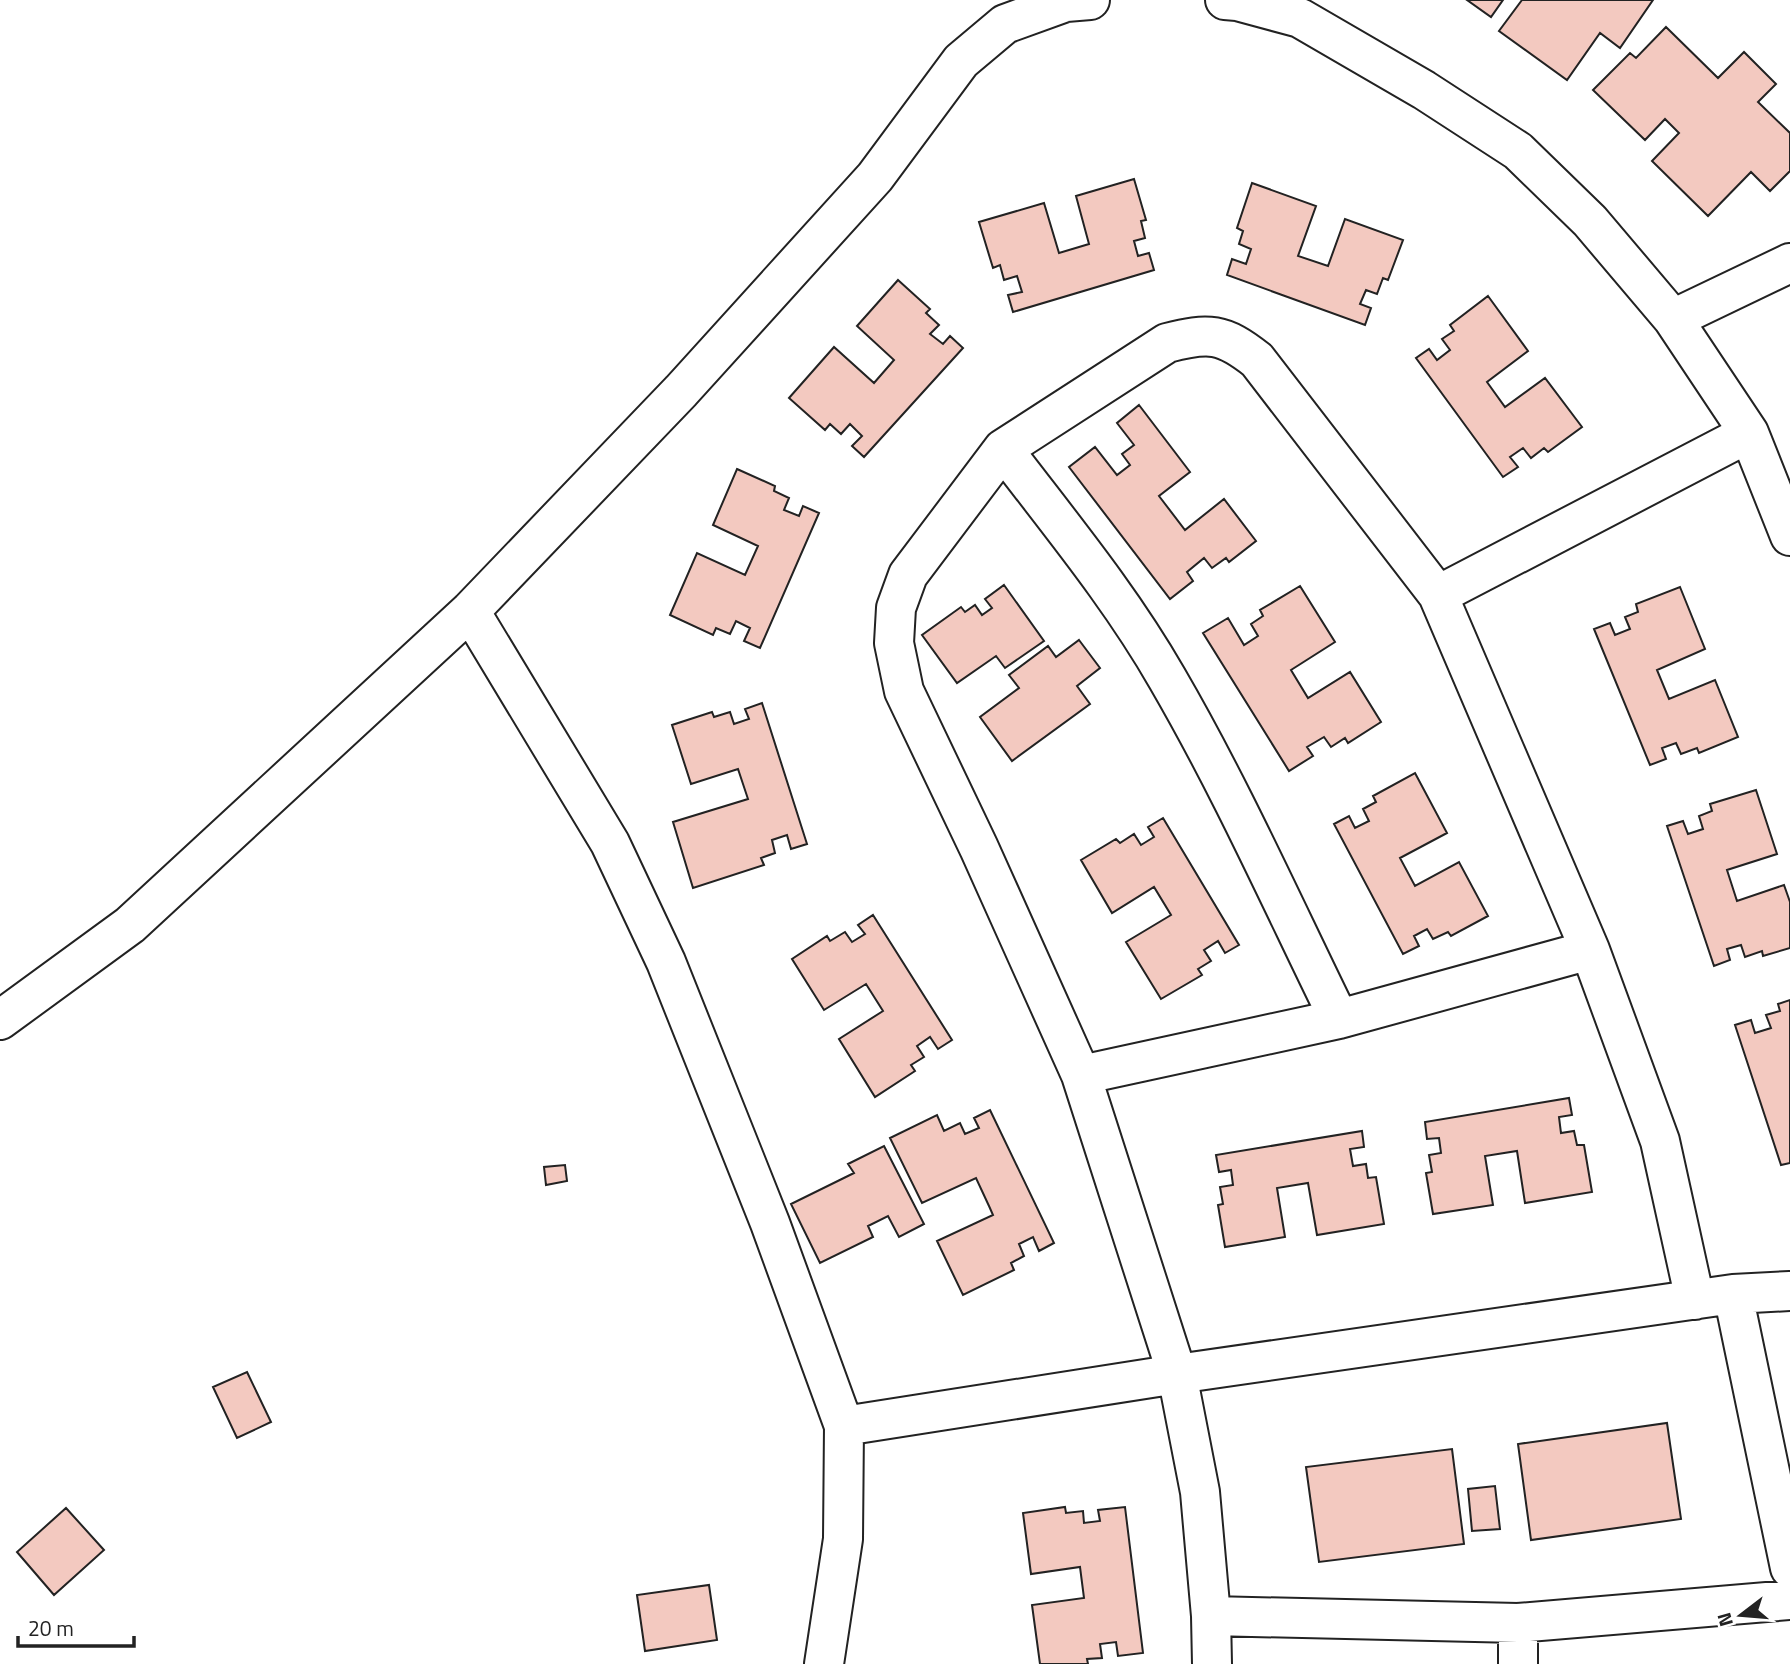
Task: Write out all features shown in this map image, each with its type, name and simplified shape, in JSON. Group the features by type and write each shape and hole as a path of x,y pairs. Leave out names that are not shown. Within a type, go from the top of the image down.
{"street":[{"path":"0,1020 130,925 470,611 681,391 875,177 961,61 1005,24 1066,2 1090,0"},
{"path":"1225,0 1300,18 1424,90 1518,151 1590,221 1673,319 1749,433 1790,536"},
{"path":"1673,319 1790,263"},
{"path":"1212,1664 1211,1616 1200,1492 1177,1374 1082,1075 904,691 894,643 896,608 908,575 1003,449 1167,343 1214,336 1236,343 1257,360 1438,595 1590,950 1660,1141 1695,1300"},
{"path":"1438,595 1749,433"},
{"path":"1003,449 1106,583 1167,676 1223,780 1339,1019"},
{"path":"470,611 610,843 666,962 769,1223 844,1426 844,1539 824,1664"},
{"path":"1082,1075 1339,1019 1590,950"},
{"path":"844,1426 1177,1374 1733,1294 1790,1291"},
{"path":"1733,1294 1790,1568"},
{"path":"1211,1616 1518,1623 1790,1600"},
{"path":"1518,1623 1518,1664"}],"building":[{"path":"1467,0 1503,0 1491,17"},
{"path":"1522,0 1653,0 1620,48 1600,33 1567,80 1499,31"},
{"path":"1666,27 1718,78 1744,52 1776,84 1758,102 1790,133 1790,171 1770,191 1751,172 1708,216 1652,161 1679,133 1665,119 1645,140 1593,90 1630,53 1636,58"},
{"path":"1134,179 1146,220 1141,221 1145,238 1134,241 1138,256 1149,253 1154,270 1013,312 1008,295 1022,292 1017,276 1004,280 1000,265 993,268 979,222 1044,203 1059,253 1089,244 1076,196"},
{"path":"1252,183 1316,206 1298,256 1328,266 1345,219 1403,240 1388,280 1383,278 1377,294 1366,290 1360,304 1371,308 1365,325 1227,275 1232,259 1246,264 1251,249 1239,244 1243,231 1237,228"},
{"path":"898,280 930,309 926,313 939,325 930,334 943,344 950,336 963,348 864,457 852,446 862,436 850,424 841,434 830,424 825,430 789,398 834,347 874,383 894,360 857,326"},
{"path":"1488,296 1528,351 1487,382 1505,407 1545,378 1582,427 1548,452 1544,448 1531,458 1523,448 1510,457 1518,467 1503,477 1416,358 1429,349 1437,360 1450,350 1442,339 1454,331 1450,325"},
{"path":"1139,405 1190,472 1159,496 1185,530 1224,499 1256,541 1229,562 1226,558 1212,568 1204,558 1187,572 1193,581 1170,599 1069,467 1095,447 1117,475 1130,465 1122,454 1134,445 1117,423"},
{"path":"737,469 775,486 774,491 789,498 784,510 799,516 803,506 819,513 760,648 744,641 750,628 736,621 730,634 716,628 713,635 670,615 697,553 745,575 758,546 713,525"},
{"path":"1004,585 1044,641 1005,668 996,656 957,683 922,635 961,607 965,612 975,605 982,615 992,608 985,599"},
{"path":"1300,586 1335,642 1291,670 1308,698 1350,672 1381,722 1348,743 1345,738 1331,747 1324,737 1307,747 1313,756 1289,771 1203,633 1228,618 1244,645 1258,636 1251,624 1263,616 1260,610"},
{"path":"1680,587 1705,649 1657,670 1669,699 1715,680 1738,737 1699,753 1697,748 1681,754 1676,743 1662,748 1666,759 1650,765 1594,629 1610,623 1615,635 1630,629 1625,617 1638,612 1636,604"},
{"path":"1079,640 1100,668 1077,686 1090,704 1012,761 980,717 1019,688 1009,675 1048,646 1056,657"},
{"path":"762,703 807,844 791,849 787,835 772,840 775,853 761,858 764,865 693,888 673,822 748,799 738,769 691,784 672,725 712,712 714,717 730,712 734,724 749,719 745,709"},
{"path":"1415,773 1447,833 1400,858 1415,886 1459,862 1488,916 1451,936 1448,932 1433,939 1427,929 1414,936 1419,946 1403,954 1334,824 1349,816 1355,828 1369,821 1363,809 1376,802 1373,796"},
{"path":"1756,790 1777,854 1727,870 1737,901 1784,885 1790,902 1790,948 1763,956 1762,951 1745,957 1741,945 1727,949 1730,960 1714,966 1667,826 1683,821 1688,834 1703,829 1699,816 1712,811 1710,804"},
{"path":"1163,818 1239,945 1225,953 1218,941 1204,950 1211,961 1198,969 1202,975 1161,999 1126,942 1171,915 1154,887 1112,913 1081,860 1116,839 1120,843 1134,834 1141,845 1154,837 1148,827"},
{"path":"873,915 952,1040 938,1049 930,1037 917,1046 924,1057 911,1065 915,1071 875,1097 839,1039 883,1011 866,984 824,1010 792,959 827,936 830,941 845,932 852,942 865,934 858,925"},
{"path":"1790,1000 1790,1163 1781,1165 1735,1025 1751,1020 1755,1033 1771,1028 1766,1015 1780,1011 1778,1004"},
{"path":"1569,1098 1572,1115 1559,1117 1561,1133 1574,1131 1577,1145 1584,1145 1592,1192 1525,1203 1517,1151 1485,1156 1493,1205 1433,1214 1426,1173 1432,1172 1429,1155 1441,1153 1439,1138 1427,1139 1425,1122"},
{"path":"990,1110 1054,1243 1039,1251 1033,1237 1019,1244 1024,1256 1011,1263 1014,1270 963,1295 937,1241 993,1215 976,1178 922,1203 890,1138 937,1115 944,1131 960,1123 965,1134 979,1128 974,1118"},
{"path":"1362,1131 1364,1147 1350,1149 1353,1166 1366,1164 1368,1178 1376,1177 1384,1224 1317,1235 1308,1183 1277,1188 1285,1237 1225,1247 1218,1205 1223,1204 1220,1187 1233,1185 1231,1170 1219,1172 1216,1155"},
{"path":"884,1146 924,1224 899,1237 888,1216 868,1226 873,1237 820,1263 791,1204 854,1173 848,1164"},
{"path":"565,1165 567,1181 546,1185 544,1167"},
{"path":"247,1372 271,1422 237,1438 213,1387"},
{"path":"1667,1423 1681,1519 1531,1540 1518,1444"},
{"path":"1452,1449 1464,1544 1319,1562 1306,1467"},
{"path":"1495,1486 1500,1529 1472,1531 1468,1489"},
{"path":"1065,1507 1066,1513 1083,1511 1084,1523 1100,1521 1098,1510 1125,1507 1143,1653 1118,1656 1116,1642 1100,1644 1102,1658 1087,1659 1088,1664 1040,1664 1032,1605 1084,1598 1080,1567 1031,1574 1023,1513"},
{"path":"66,1508 104,1550 54,1595 17,1552"},
{"path":"709,1585 717,1640 645,1651 637,1595"}]}
